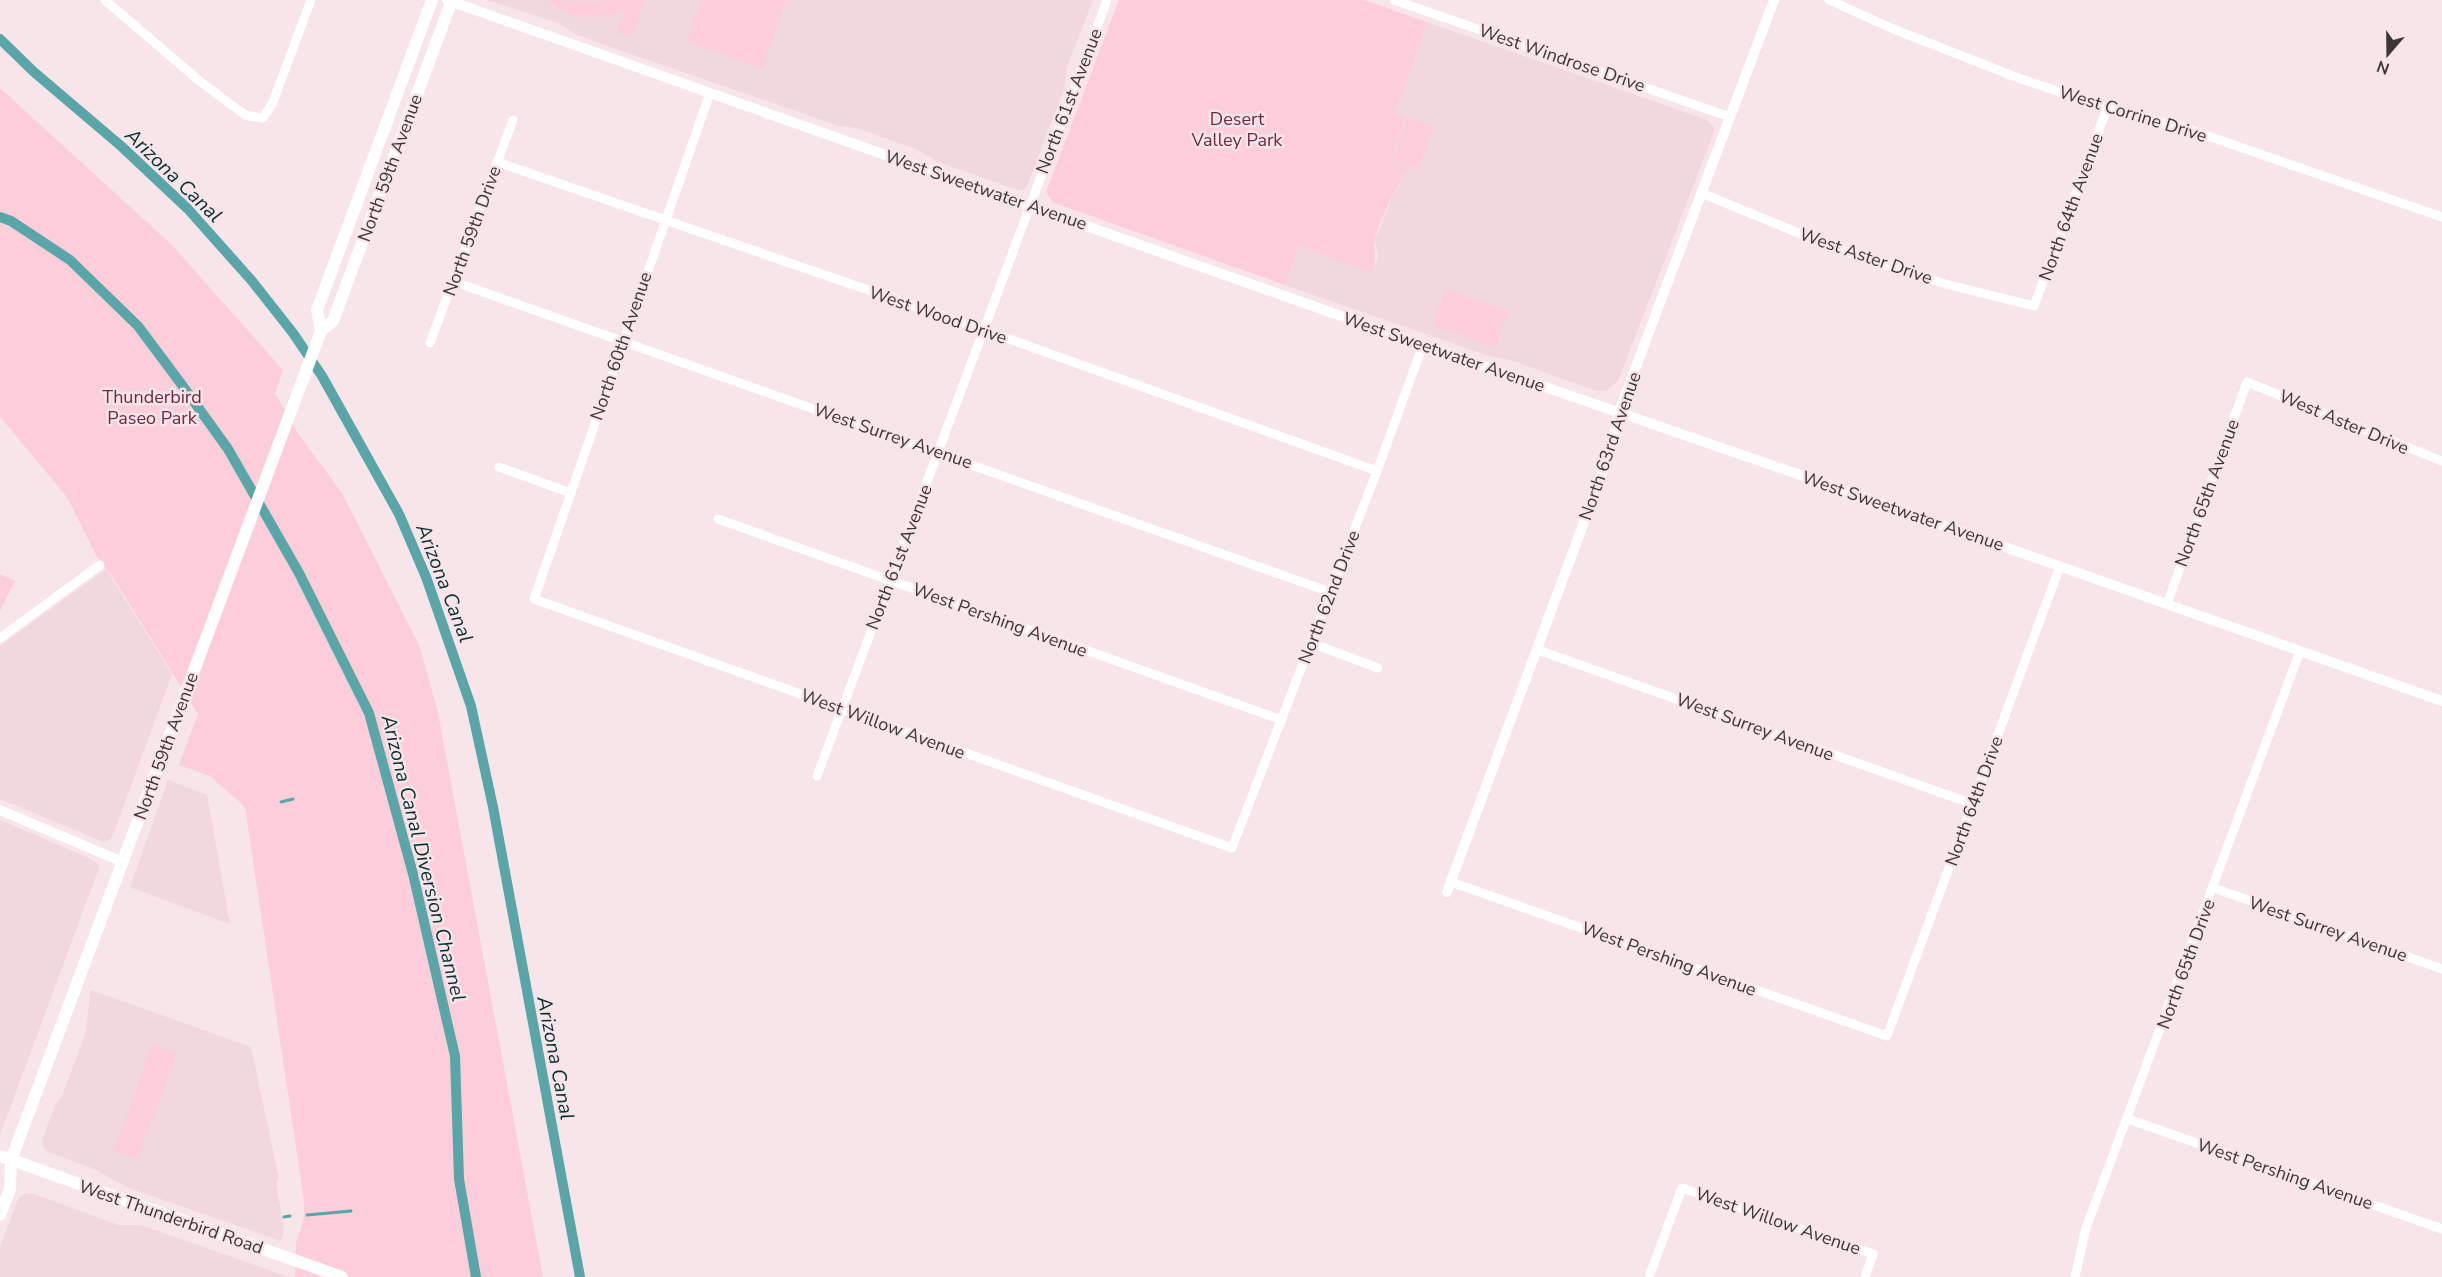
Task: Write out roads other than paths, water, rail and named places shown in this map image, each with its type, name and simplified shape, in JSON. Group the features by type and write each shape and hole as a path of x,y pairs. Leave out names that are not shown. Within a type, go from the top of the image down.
{"main road":[{"name":"North 59th Avenue","path":"321,331 317,310 432,0"},
{"name":"North 59th Avenue","path":"0,1173 123,862 321,331 333,321 450,1"},
{"name":"North 59th Avenue","path":"0,1215 10,1189 5,1158"},
{"name":"West Thunderbird Road","path":"5,1158 342,1277"}],"street":[{"path":"105,0 202,83 245,115 263,118 273,102 311,0"},
{"name":"North 61st Avenue","path":"817,776 1107,0"},
{"name":"West Windrose Drive","path":"1394,0 1730,117"},
{"name":"North 63rd Avenue","path":"1449,887 1611,448 1619,412 1774,0"},
{"name":"West Corrine Drive","path":"1829,0 1891,28 2013,76 2107,108 2182,127 2442,217"},
{"name":"West Sweetwater Avenue","path":"450,1 1423,345 2442,701"},
{"name":"North 60th Avenue","path":"534,599 710,93"},
{"name":"North 64th Avenue","path":"2034,306 2107,108"},
{"name":"North 59th Drive","path":"430,343 455,282 513,120"},
{"name":"West Wood Drive","path":"497,162 984,330 1377,471"},
{"name":"West Aster Drive","path":"1701,193 1845,252 1949,285 2034,306"},
{"name":"West Surrey Avenue","path":"455,282 1330,592"},
{"name":"North 62nd Drive","path":"1232,848 1423,345"},
{"name":"West Aster Drive","path":"2247,381 2442,461"},
{"name":"North 65th Avenue","path":"2167,604 2247,381"},
{"path":"499,467 571,493"},
{"name":"West Pershing Avenue","path":"718,519 1282,720"},
{"path":"0,638 100,565"},
{"name":"North 64th Drive","path":"1887,1036 2060,566"},
{"name":"West Willow Avenue","path":"534,599 1232,848"},
{"path":"1311,643 1378,668"},
{"name":"West Surrey Avenue","path":"1538,650 1973,804"},
{"name":"North 65th Drive","path":"2075,1277 2086,1228 2300,651"},
{"path":"0,810 123,862"},
{"name":"West Pershing Avenue","path":"1449,887 1887,1036"},
{"name":"West Surrey Avenue","path":"2214,888 2442,969"},
{"name":"West Pershing Avenue","path":"2128,1119 2442,1229"},
{"name":"West Willow Avenue","path":"1649,1277 1682,1188 1873,1254 1865,1277"}],"waterway":[{"name":"Arizona Canal","path":"0,39 188,209 252,281 293,333 322,376 399,514 426,577 471,706 493,807 580,1277"},
{"name":"Arizona Canal Diversion Channel","path":"0,217 11,221 70,260 138,326 182,385 228,449 299,573 369,713 413,874 455,1056 459,1179 476,1277"},
{"path":"281,802 293,799"},
{"path":"307,1215 351,1211"},
{"path":"284,1217 290,1216"}],"park label":[{"name":"Desert Valley Park","path":"1237,129"},
{"name":"Thunderbird Paseo Park","path":"152,407"}]}
